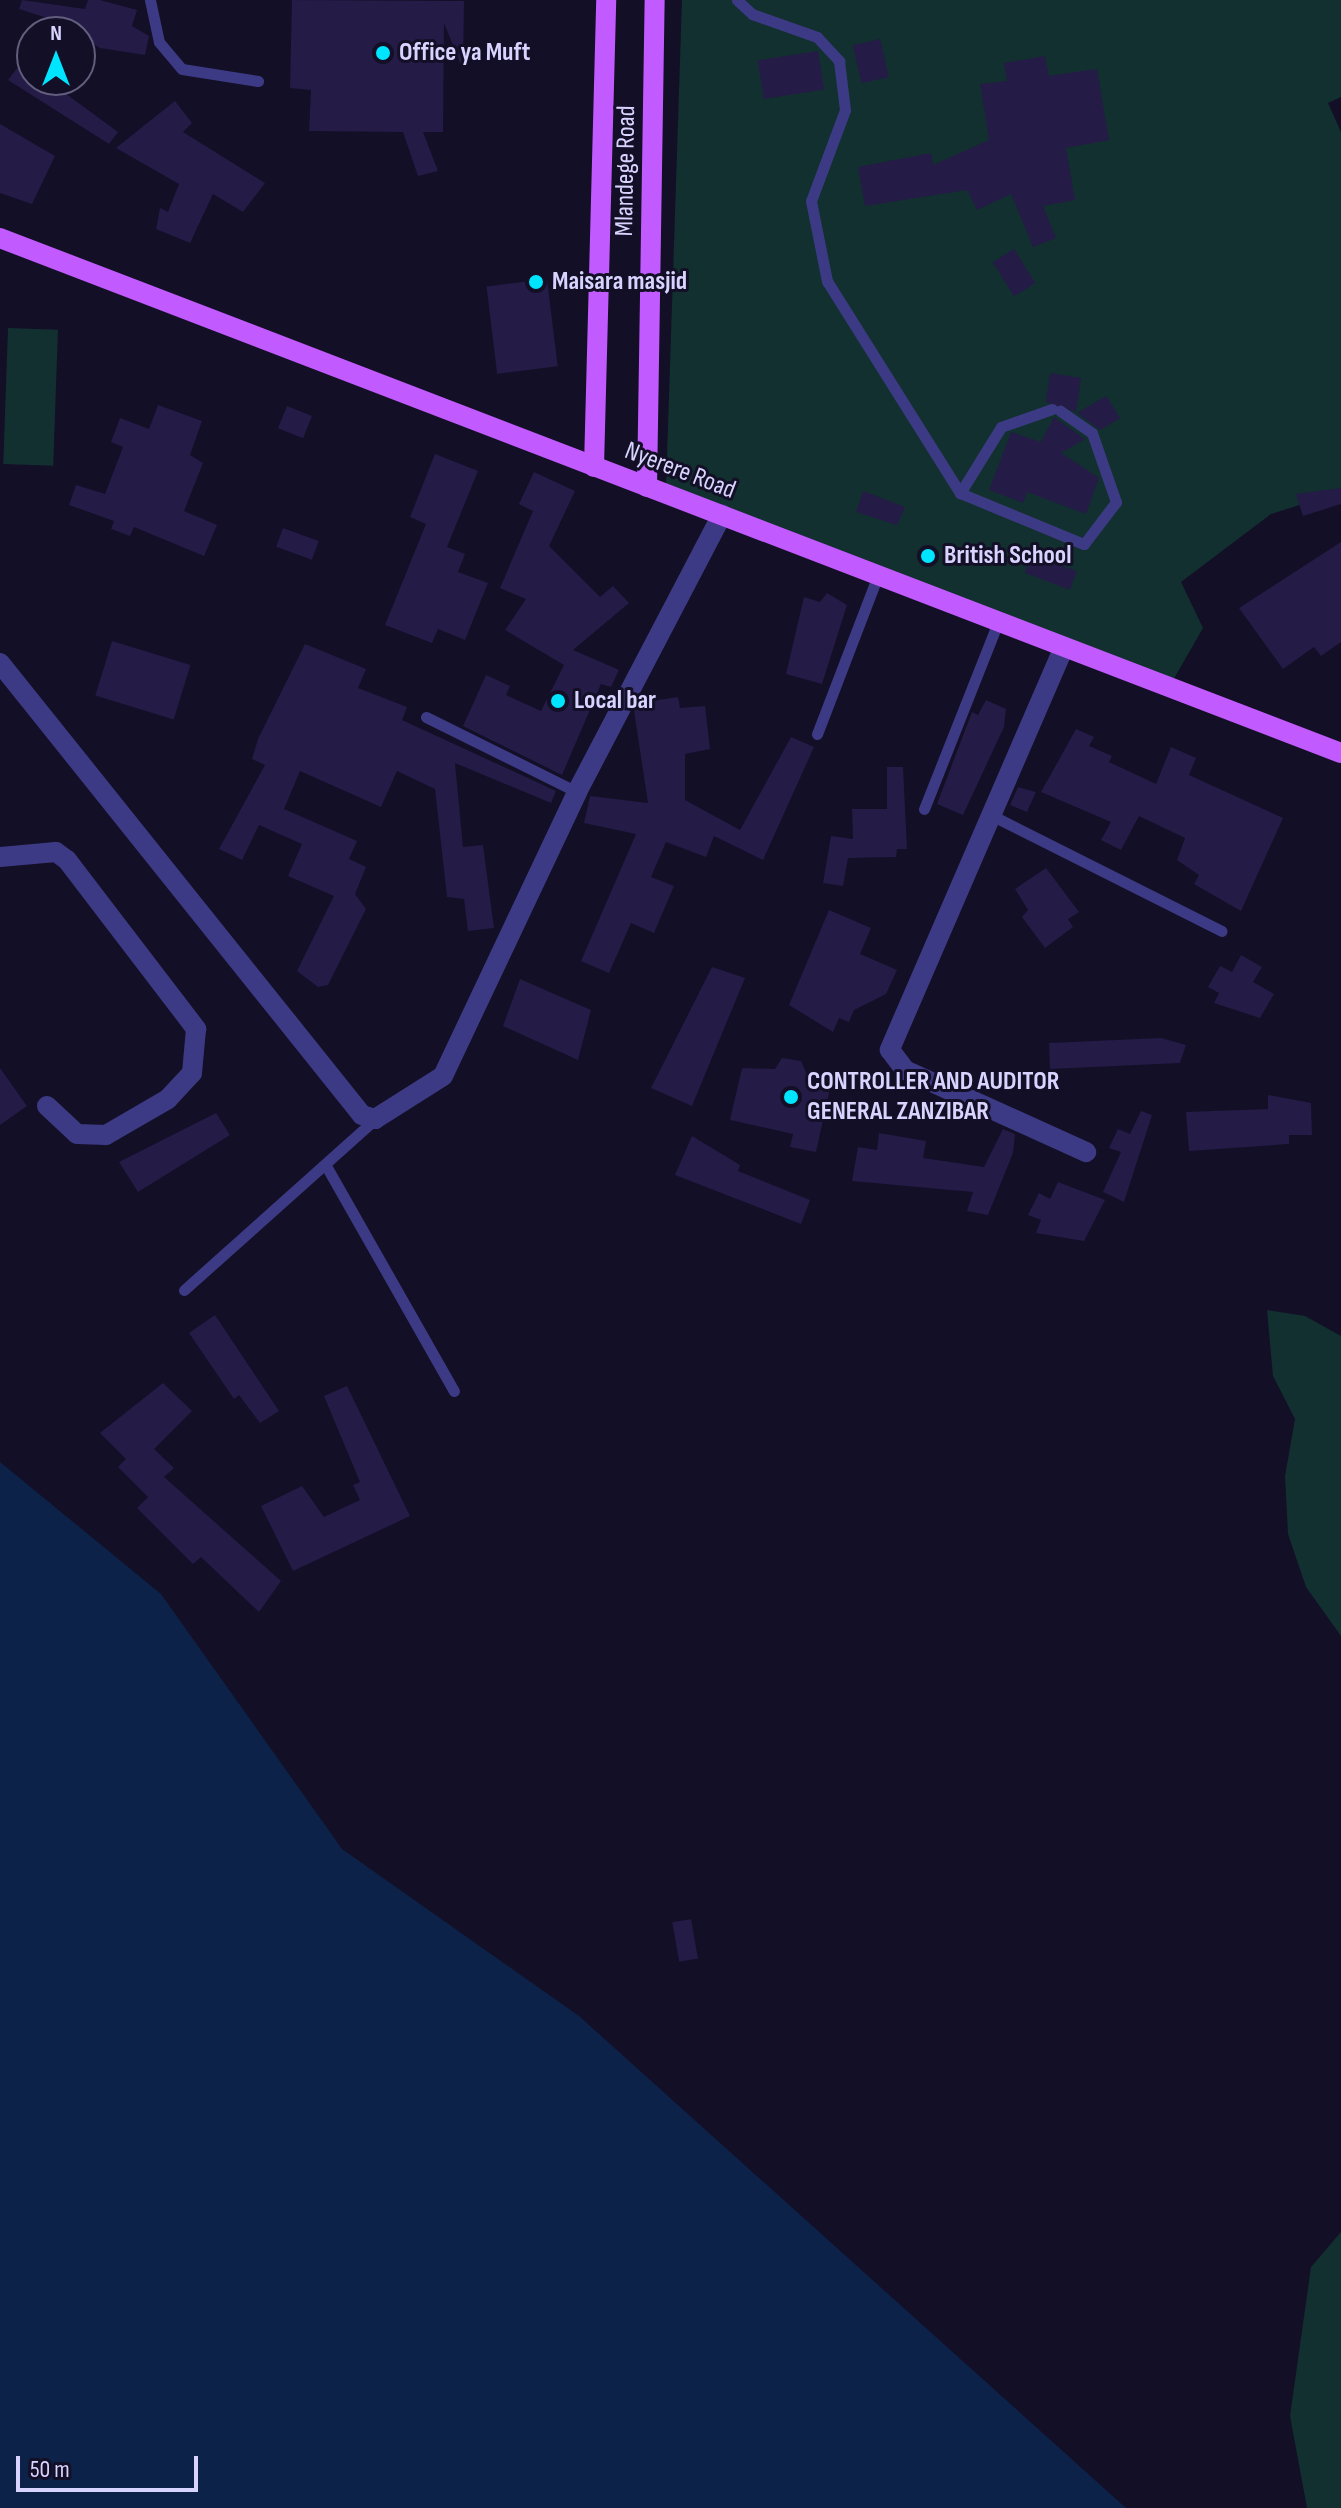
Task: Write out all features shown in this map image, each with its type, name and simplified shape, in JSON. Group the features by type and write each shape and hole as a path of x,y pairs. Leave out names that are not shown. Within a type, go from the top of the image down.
{"main road":[{"name":"Mlandege Road","path":"594,467 606,0"},
{"name":"Mlandege Road","path":"647,487 655,0"},
{"name":"Nyerere Road","path":"0,238 1064,647 1340,749"}],"street":[{"path":"0,663 362,1115 375,1119 443,1076 577,792 722,515"},
{"path":"1064,647 890,1050 905,1070 1086,1152"},
{"path":"0,857 56,852 67,860 196,1029 192,1073 168,1099 106,1135 77,1134 47,1106"}],"lane":[{"path":"150,0 159,42 182,69 258,81"},
{"path":"737,0 752,14 817,37 839,61 845,110 811,201 827,281 960,493 1084,544 1116,502 1092,433 1056,410 1001,427 960,493"},
{"path":"817,734 878,575"},
{"path":"924,809 999,620"},
{"path":"426,717 577,792"},
{"path":"991,815 1222,931"},
{"path":"184,1290 375,1119"},
{"path":"325,1164 454,1391"}],"green space":[{"path":"682,0 1341,0 1341,97 1328,103 1341,132 1341,492 1271,514 1181,582 1203,628 1172,682 666,487"},
{"path":"8,328 58,330 53,466 3,464"},
{"path":"1267,1310 1305,1316 1341,1336 1341,1636 1306,1587 1288,1534 1285,1476 1295,1419 1273,1376"},
{"path":"1341,2232 1341,2508 1307,2508 1290,2416 1311,2267"}],"water":[{"path":"0,1462 161,1594 342,1849 579,2016 1126,2508 0,2508"}],"building":[{"path":"22,0 85,9 88,0 100,0 137,10 132,26 149,36 145,55 96,46 96,16 41,16 19,9"},
{"path":"292,0 464,1 463,70 444,23 443,132 423,132 438,171 418,176 403,132 309,131 311,90 290,88"},
{"path":"880,39 889,77 861,83 853,45"},
{"path":"818,51 824,90 764,99 758,61"},
{"path":"1045,56 1049,76 1097,69 1109,140 1066,148 1075,200 1043,206 1056,238 1033,247 1011,194 977,210 967,190 865,206 858,167 931,153 933,165 989,140 980,84 1007,81 1004,63"},
{"path":"16,70 16,85 8,80"},
{"path":"33,96 69,96 118,132 109,144"},
{"path":"175,101 192,123 183,132 265,183 243,212 213,194 190,243 156,229 160,208 168,212 179,184 116,148"},
{"path":"0,124 55,156 32,204 0,193"},
{"path":"1014,249 1035,283 1014,296 993,262"},
{"path":"547,279 558,366 497,374 486,286"},
{"path":"1050,373 1081,378 1076,412 1046,402"},
{"path":"1106,396 1120,418 1100,430 1077,413"},
{"path":"158,405 202,421 190,455 203,463 184,511 217,525 204,556 134,527 130,536 111,529 114,521 69,505 76,485 105,494 123,447 111,442 120,418 149,429"},
{"path":"287,406 312,416 303,438 278,428"},
{"path":"1054,417 1085,439 1061,453 1099,478 1086,514 1027,492 1023,503 989,490 1011,432 1041,442"},
{"path":"435,454 478,471 447,547 465,554 458,572 488,583 465,640 438,629 432,643 385,625 426,524 410,517"},
{"path":"534,472 575,491 549,546 600,597 613,586 629,603 573,650 619,670 611,687 601,684 562,775 463,726 486,675 510,686 506,695 541,711 564,665 505,630 526,599 500,588 533,511 519,504"},
{"path":"1341,488 1341,504 1303,516 1296,494"},
{"path":"863,491 905,507 897,525 856,512"},
{"path":"283,528 319,541 312,560 276,547"},
{"path":"1341,542 1341,642 1321,656 1314,647 1283,669 1239,608"},
{"path":"1032,554 1077,571 1070,590 1025,573"},
{"path":"827,593 847,605 822,684 786,674 804,597 820,602"},
{"path":"112,641 190,665 174,719 95,696"},
{"path":"305,644 366,669 358,688 407,707 402,720 556,791 551,803 455,763 463,847 483,845 494,928 468,931 464,899 447,897 435,789 397,771 381,807 300,771 284,809 357,841 349,859 366,867 355,894 366,909 328,985 318,987 297,971 334,896 288,876 302,844 259,825 242,860 219,849 265,765 252,759 258,739"},
{"path":"678,697 680,708 705,706 710,749 685,754 685,800 740,830 791,737 814,747 763,860 714,836 706,857 666,842 651,877 674,886 654,933 631,923 609,973 581,961 636,834 584,823 590,796 648,803 634,711 638,703"},
{"path":"986,700 1006,709 1004,727 963,815 937,804 972,712 978,715"},
{"path":"1076,729 1094,737 1089,746 1112,756 1109,762 1156,784 1171,747 1196,758 1189,775 1283,818 1241,911 1194,884 1199,875 1177,860 1185,838 1139,816 1121,850 1101,840 1111,822 1041,792"},
{"path":"887,767 903,767 907,849 897,849 896,857 848,858 843,886 823,883 831,836 853,839 852,809 887,809"},
{"path":"1018,787 1036,792 1027,812 1010,805"},
{"path":"1046,868 1079,912 1068,919 1073,927 1045,948 1022,917 1028,910 1015,889"},
{"path":"829,910 871,928 860,954 897,970 886,994 854,1010 849,1022 839,1018 833,1032 789,1005"},
{"path":"1241,955 1262,967 1253,982 1274,994 1260,1018 1214,1003 1219,993 1208,987 1220,966 1232,972"},
{"path":"712,967 745,978 692,1106 651,1088"},
{"path":"520,979 591,1010 578,1060 503,1026"},
{"path":"1161,1038 1186,1045 1180,1063 1050,1069 1049,1043"},
{"path":"782,1058 801,1061 810,1082 830,1088 816,1152 790,1147 793,1134 730,1120 742,1068 775,1069"},
{"path":"0,1068 27,1106 0,1125"},
{"path":"1268,1095 1311,1103 1312,1135 1289,1135 1289,1144 1189,1151 1186,1112 1268,1109"},
{"path":"1141,1111 1152,1115 1124,1202 1103,1192 1121,1152 1109,1148 1118,1129 1130,1134"},
{"path":"216,1113 230,1135 138,1192 119,1162"},
{"path":"1003,1129 1015,1134 1013,1153 988,1215 967,1211 973,1192 852,1181 858,1147 877,1150 879,1133 926,1141 923,1158 984,1167"},
{"path":"692,1136 740,1165 738,1171 810,1200 801,1224 675,1175"},
{"path":"1058,1182 1105,1200 1084,1241 1036,1233 1041,1220 1028,1215 1039,1193 1050,1199"},
{"path":"215,1315 279,1411 260,1423 239,1395 234,1399 189,1333"},
{"path":"163,1383 192,1411 154,1449 174,1468 164,1477 281,1581 259,1612 201,1557 193,1564 137,1508 148,1497 118,1467 126,1459 100,1433"},
{"path":"347,1386 410,1516 293,1571 261,1506 302,1486 324,1517 360,1500 353,1485 360,1482 324,1396"},
{"path":"691,1919 698,1958 679,1962 672,1922"}],"place":[{"name":"Office ya Muft","path":"383,53"},
{"name":"Maisara masjid","path":"536,282"},
{"name":"British School","path":"928,556"},
{"name":"Local bar","path":"558,701"},
{"name":"CONTROLLER AND AUDITOR GENERAL ZANZIBAR","path":"791,1097"}]}
